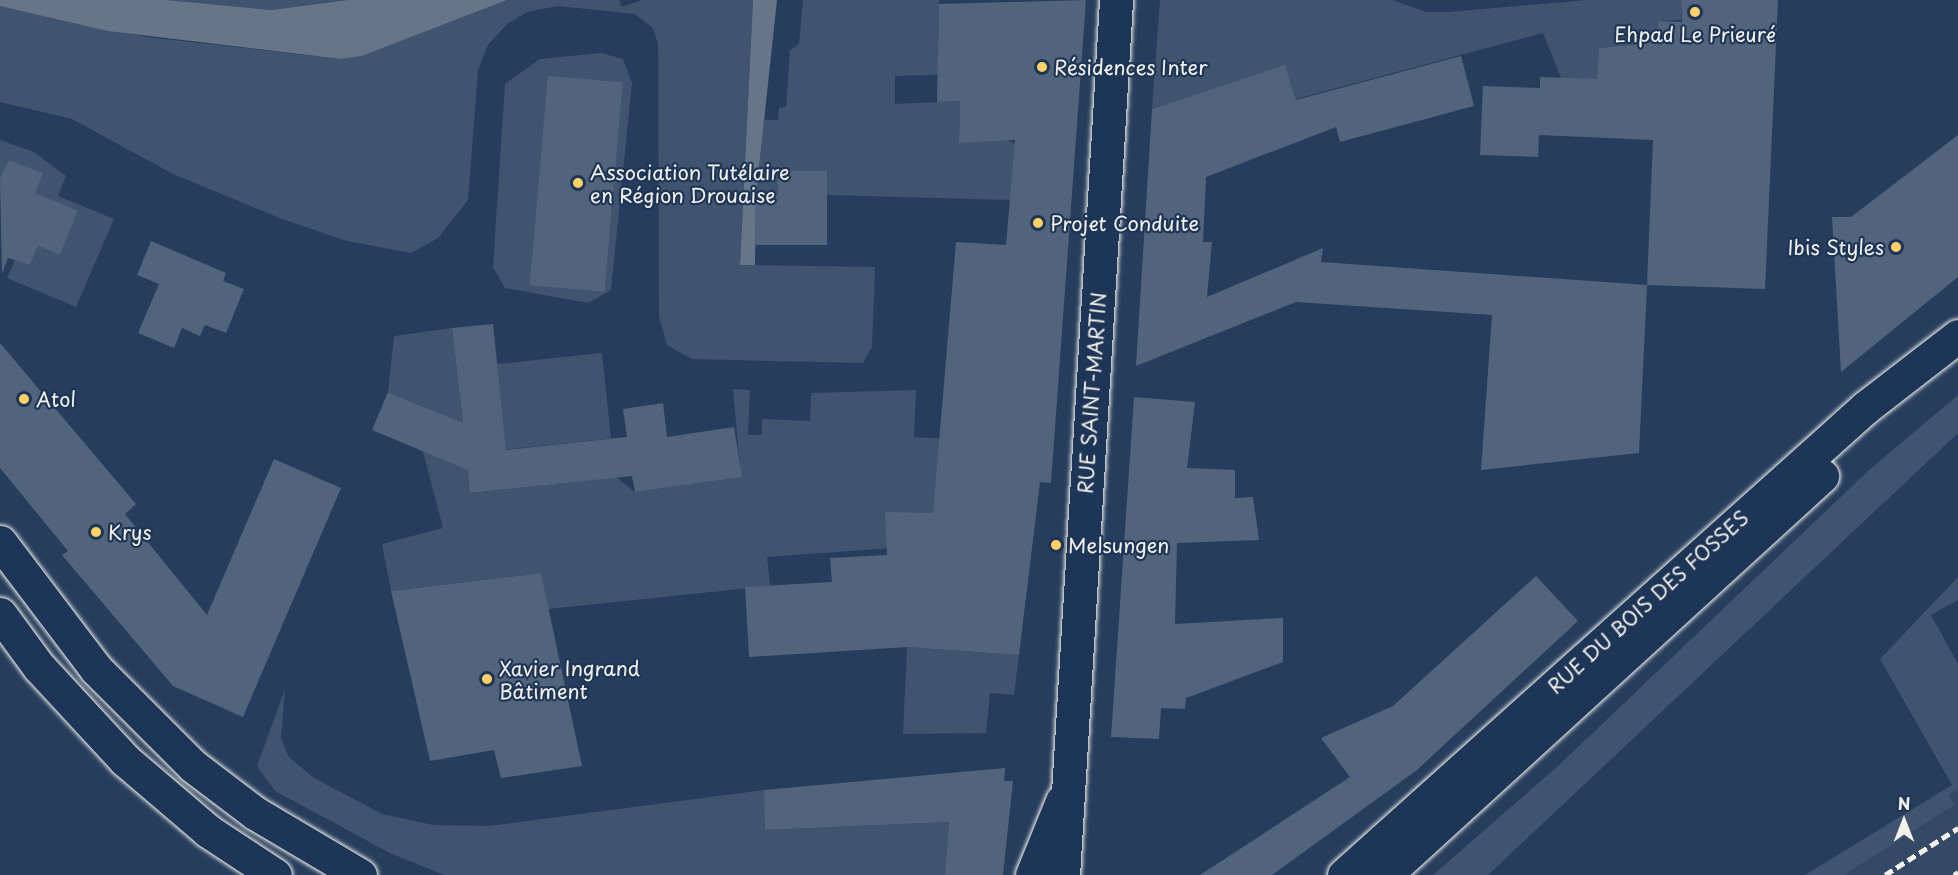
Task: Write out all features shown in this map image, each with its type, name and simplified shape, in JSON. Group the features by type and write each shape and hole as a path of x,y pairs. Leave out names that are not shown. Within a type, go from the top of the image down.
{"main road":[{"name":"RUE SAINT-MARTIN","path":"1063,875 1116,0"},
{"name":"RUE DU BOIS DES FOSSES","path":"1344,875 1859,414 1958,336"},
{"name":"RUE DU BOIS DES FOSSES","path":"1385,875 1880,424 1958,363"},
{"path":"0,542 96,669 193,766 255,813 360,875"},
{"path":"0,614 39,667 125,760 208,831 275,875"},
{"name":"RUE SAINT-MARTIN","path":"1032,875 1068,786"}],"shaded area":[{"path":"0,0 166,0 271,10 348,0 507,0 362,56 341,59 108,31 0,6"},
{"path":"166,0 348,0 271,10"},
{"path":"507,0 619,0 622,7 642,0 753,0 740,265 875,267 872,347 863,363 692,359 667,345 659,317 658,44 653,28 635,14 558,6 527,12 507,24 488,45 478,70 468,200 438,238 411,253 347,241 282,219 173,174 72,119 0,102 0,6 147,37 341,59 362,56"},
{"path":"753,0 777,0 756,195 755,265 740,265"},
{"path":"803,0 939,0 938,41 1003,73 895,76 895,104 960,101 959,143 1007,140 1017,145 1011,200 827,195 827,171 778,170 778,195 756,195 764,120 778,120 779,108 786,107 790,50 799,44"},
{"path":"1160,0 1392,0 1426,12 1449,12 1587,0 1681,0 1681,20 1658,21 1656,42 1599,48 1597,80 1561,78 1543,33 1296,99 1285,66 1152,109"},
{"path":"601,53 623,59 632,83 611,290 588,303 505,288 493,267 505,84 540,59"},
{"path":"0,140 34,152 66,176 58,196 114,219 76,307 7,278 15,260 30,265 38,246 60,255 78,211 33,198 42,173 9,160 0,180"},
{"path":"452,328 471,493 616,477 635,492 741,477 733,389 750,390 748,435 762,435 762,419 810,421 811,393 916,390 914,437 987,441 918,546 767,557 770,586 548,609 541,573 391,591 382,544 443,528 423,451 425,407 388,392 394,336"},
{"path":"602,353 611,439 506,450 497,364"},
{"path":"1958,395 1958,433 1488,875 1433,875 1558,766 1869,470"},
{"path":"1958,577 1958,600 1931,615 1958,664 1958,789 1949,795 1955,805 1844,875 1805,875 1952,785 1880,659"},
{"path":"907,647 1019,655 1014,695 990,693 986,733 903,734"},
{"path":"285,689 281,738 288,756 314,778 382,814 433,825 489,826 764,790 766,830 949,822 945,875 444,875 390,853 275,791 257,766"},
{"path":"1958,789 1958,875 1844,875 1955,805 1949,794"}],"building":[{"path":"1086,0 1051,483 1040,482 1019,655 907,647 749,657 745,587 832,582 830,558 887,555 885,512 933,513 956,242 1006,245 1015,140 959,143 960,101 937,102 939,4"},
{"path":"1681,0 1778,0 1765,289 1647,285 1653,140 1539,135 1538,157 1480,155 1483,86 1540,88 1540,77 1597,79 1599,48 1657,42 1658,21 1682,22"},
{"path":"1461,56 1474,106 1340,142 1336,127 1206,177 1203,242 1212,242 1207,297 1323,248 1321,262 1647,285 1639,453 1481,470 1492,315 1296,302 1136,366 1152,109 1285,65 1296,100"},
{"name":"Association Tutélaire en Région Drouaise","path":"548,76 623,83 604,292 530,285"},
{"name":"Ibis Styles","path":"1958,135 1958,277 1841,372 1832,217 1851,217"},
{"path":"9,160 43,173 35,193 78,211 60,255 38,246 30,265 8,258 2,274 0,178"},
{"path":"778,170 827,171 827,245 755,245 756,195 778,195"},
{"path":"151,241 226,273 223,281 244,289 226,333 205,325 200,336 182,328 174,348 138,333 159,284 137,275"},
{"path":"493,324 506,450 627,437 623,409 663,403 667,437 734,427 742,477 635,492 632,476 470,493 468,470 372,430 388,392 463,423 452,328"},
{"path":"0,343 136,504 125,514 207,615 274,459 341,488 243,717 173,686 62,555 68,551 0,468"},
{"path":"1134,397 1195,402 1187,468 1235,470 1235,498 1253,497 1259,540 1177,543 1175,624 1283,618 1283,662 1186,698 1185,709 1161,708 1159,739 1111,737"},
{"name":"Xavier Ingrand Bâtiment","path":"541,573 582,766 501,778 494,750 430,761 391,591"},
{"path":"1536,576 1578,621 1417,770 1272,875 1200,875 1350,777 1321,738 1393,706"},
{"path":"1005,768 1004,781 1013,781 1003,875 945,875 949,822 765,830 764,790"}],"railway":[{"path":"1885,875 1958,828"},
{"path":"1954,875 1958,872"}],"place":[{"name":"Ehpad Le Prieuré","path":"1695,12"},
{"name":"Résidences Inter","path":"1042,67"},
{"name":"Association Tutélaire en Région Drouaise","path":"578,183"},
{"name":"Projet Conduite","path":"1038,223"},
{"name":"Ibis Styles","path":"1896,247"},
{"name":"Atol","path":"24,399"},
{"name":"Krys","path":"96,532"},
{"name":"Melsungen","path":"1056,545"},
{"name":"Xavier Ingrand Bâtiment","path":"487,679"}]}
